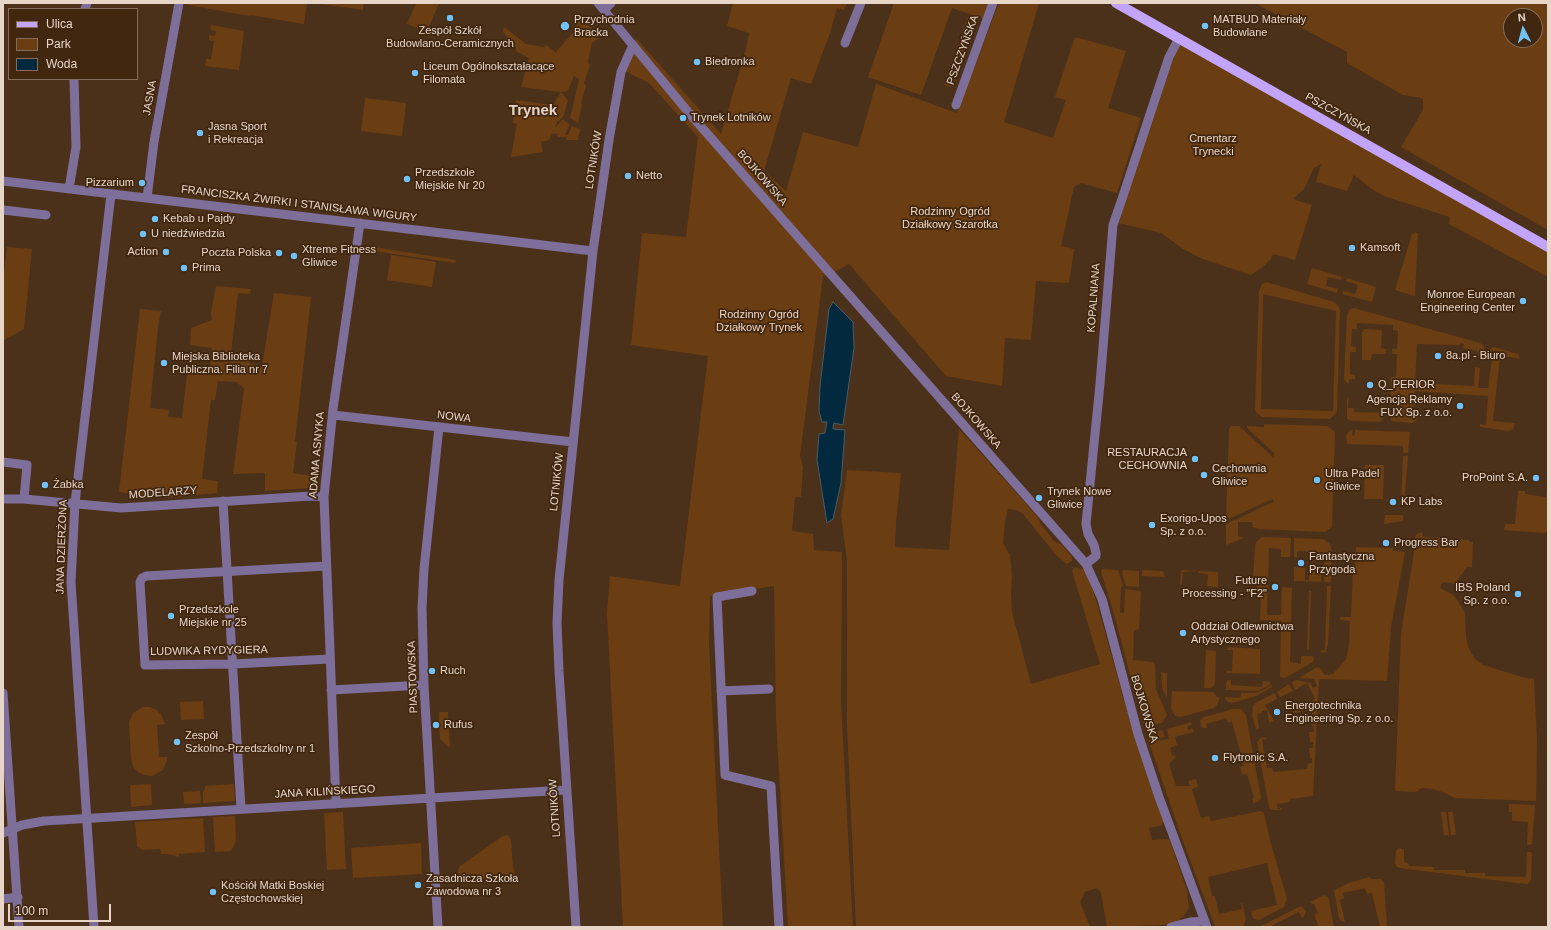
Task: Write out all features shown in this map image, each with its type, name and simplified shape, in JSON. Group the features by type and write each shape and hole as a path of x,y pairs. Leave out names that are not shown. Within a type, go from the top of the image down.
{"main road":[{"name":"PSZCZYŃSKA","path":"1116,3 1548,247"}],"street":[{"name":"JASNA","path":"147,198 154,142 179,3"},
{"path":"601,6 612,3"},
{"path":"845,43 861,3"},
{"name":"PSZCZYŃSKA","path":"956,105 993,3"},
{"name":"BOJKOWSKA","path":"601,6 689,113 1086,564 1102,599 1138,734 1196,898 1204,925"},
{"name":"KOPALNIANA","path":"1086,564 1096,556 1094,544 1088,534 1086,524 1100,384 1112,225 1169,57 1179,38"},
{"name":"LOTNIKÓW","path":"576,927 559,671 558,616 562,551 593,251 609,140 621,72 633,45"},
{"path":"69,189 76,147 74,80"},
{"name":"FRANCISZKA ŻWIRKI I STANISŁAWA WIGURY","path":"3,182 593,251"},
{"name":"JANA DZIERŻONA","path":"94,927 71,582 75,503 111,194"},
{"path":"3,210 46,215"},
{"name":"ADAMA ASNYKA","path":"336,804 324,498 333,415 360,223"},
{"name":"NOWA","path":"333,415 573,442"},
{"name":"PIASTOWSKA","path":"438,927 424,685 422,608 424,569 439,427"},
{"path":"3,462 27,464 24,499"},
{"name":"MODELARZY","path":"3,499 24,499 121,508 310,496 324,498"},
{"path":"223,501 241,809"},
{"name":"LUDWIKA RYDYGIERA","path":"326,566 146,576 142,578 140,582 145,665 233,664 330,659"},
{"path":"752,591 717,597 725,775 771,786 779,927"},
{"path":"331,690 424,685"},
{"path":"721,691 769,689"},
{"path":"3,693 8,828 18,898 20,927"},
{"name":"JANA KILIŃSKIEGO","path":"3,834 8,828 35,822 566,790"},
{"path":"3,899 18,898"},
{"path":"1188,922 1194,912 1196,898"},
{"path":"1171,927 1188,922 1204,925"}],"green space":[{"path":"188,3 307,3 304,24 188,5"},
{"path":"315,3 364,3 363,10"},
{"path":"416,3 439,3 427,32 407,24"},
{"path":"733,3 847,3 844,10 837,8 830,33 811,84 791,78 764,171 786,191 803,132 858,147 876,84 957,113 999,3 1039,3 1004,122 1053,138 1066,100 1055,97 1075,37 1126,51 1108,108 1141,118 1117,193 1081,183 1074,187 1061,246 1074,249 1069,283 1036,281 1031,340 1005,338 1002,386 946,376 849,264 831,274 823,276 800,456 803,467 801,497 795,497 792,531 813,534 814,550 842,552 841,702 853,927 788,927 776,719 774,586 710,596 709,643 723,927 623,927 607,613 610,576 680,586 708,356 631,345 642,233 686,237 698,137 649,83 625,71 636,38 721,134 746,49 749,33 727,26"},
{"path":"894,3 990,3 984,19 952,8 921,95 868,77"},
{"path":"1255,3 1548,3 1548,230 1401,147 1423,110 1423,98 1403,95 1347,63 1347,52"},
{"path":"968,16 977,19 972,34 963,31"},
{"path":"579,18 602,36 592,43 588,62 590,65 584,83 586,86 581,103 582,105 578,123 570,118 579,79 574,76 578,65 568,91 561,92 521,87 529,58 516,51 516,47 503,32 504,27 526,44 543,47 546,45 556,52 577,28 574,24"},
{"path":"211,25 244,31 239,70 205,66 206,59 211,59 214,41 209,40 209,35 215,36 216,31 210,30"},
{"path":"962,35 970,37 962,60 954,58"},
{"name":"Cmentarz Trynecki","path":"1179,43 1548,247 1548,277 1449,224 1450,217 1384,196 1354,175 1347,191 1316,182 1321,164 1314,168 1304,189 1293,199 1312,205 1295,260 1273,254 1271,259 1265,265 1251,275 1203,259 1183,249 1161,233 1119,223 1140,154"},
{"path":"952,62 960,65 953,85 950,87 944,85"},
{"path":"561,92 568,100 563,117 557,122 555,128 563,119 570,125 565,134 568,135 572,126 580,129 578,140 566,140 566,137 558,137 557,133 552,134 549,140 541,142 543,152 511,157 517,124 513,123 516,100 553,105"},
{"path":"365,98 406,103 402,136 361,131"},
{"path":"1415,232 1418,233 1415,296 1395,290 1412,234"},
{"path":"7,247 32,249 24,329 4,340 3,281"},
{"path":"374,247 456,260 455,263 374,251"},
{"path":"391,255 436,262 432,287 387,280"},
{"path":"1312,268 1342,277 1341,280 1328,277 1326,286 1338,289 1337,293 1307,284"},
{"path":"1347,278 1376,287 1372,302 1342,294 1343,291 1355,294 1358,285 1346,281"},
{"path":"1266,282 1337,304 1340,310 1337,412 1330,419 1262,417 1256,412 1259,292 1262,284","holes":["1263,294 1336,311 1333,411 1261,409"]},
{"path":"216,286 251,289 250,294 238,293 231,354 251,356 250,364 262,366 274,293 311,297 295,441 297,442 293,473 311,476 310,488 265,491 265,473 233,474 244,388 236,382 218,381 215,400 211,400 202,479 218,481 217,493 165,498 119,492 140,309 161,311 150,408 169,410 168,417 182,418 188,366 210,369 212,348 190,345 191,328 212,320 211,312"},
{"path":"1354,308 1480,343 1484,346 1484,353 1478,356 1478,351 1463,348 1464,344 1461,343 1459,345 1417,344 1415,383 1474,386 1475,367 1480,368 1478,388 1488,388 1492,358 1489,356 1489,353 1492,353 1490,349 1494,347 1518,354 1520,359 1500,357 1493,421 1515,423 1513,429 1509,431 1480,427 1480,424 1486,425 1488,396 1415,391 1414,401 1419,402 1419,405 1413,405 1413,415 1418,415 1416,421 1412,423 1391,421 1390,417 1400,417 1400,410 1395,410 1395,397 1390,397 1391,391 1396,391 1396,382 1391,382 1391,377 1396,377 1397,354 1392,354 1392,349 1397,349 1398,331 1393,330 1393,325 1357,323 1357,329 1352,329 1351,346 1356,347 1356,352 1350,352 1350,374 1355,375 1355,379 1349,379 1349,383 1347,383 1344,379 1347,316 1349,310"},
{"path":"1365,329 1382,330 1381,348 1386,349 1386,354 1372,354 1371,360 1362,360 1362,332"},
{"path":"1349,396 1348,408 1354,408 1354,412 1384,413 1383,419 1380,422 1352,421 1348,419 1347,400"},
{"path":"1264,424 1327,426 1335,432 1332,527 1325,532 1258,529 1253,527 1252,522 1238,522 1238,536 1244,538 1226,545 1226,524 1273,502 1273,499 1226,520 1229,429 1231,426 1239,426 1274,458 1274,453 1247,428 1247,426 1264,427"},
{"path":"959,429 1037,516 1040,523 1054,541 1062,545 1072,557 1072,561 1067,564 1056,555 1023,514 1017,510 1008,509 1003,543 1010,555 1012,577 1012,612 1031,684 1100,664 1072,571 1074,567 1083,569 1087,575 1095,597 1131,725 1164,821 1160,826 1149,828 1152,840 1170,840 1187,891 1189,907 1186,913 1179,920 1180,921 1174,924 1107,927 1101,893 1097,888 1085,892 1080,902 1090,927 856,927 847,725 847,562 841,515 847,470 901,473 895,547 949,550"},
{"path":"1350,430 1353,430 1352,435 1354,436 1355,430 1410,432 1408,453 1403,453 1403,446 1347,444 1346,436"},
{"path":"1403,456 1408,457 1404,503 1401,503"},
{"path":"1365,465 1384,465 1383,499 1364,499"},
{"path":"1548,474 1548,531 1544,533 1504,530 1505,524 1515,524 1518,491 1525,491 1525,494 1546,497"},
{"path":"1385,515 1403,515 1403,521 1384,524"},
{"path":"1422,532 1423,537 1469,540 1469,542 1473,542 1472,567 1467,567 1455,584 1446,582 1441,584 1440,588 1454,595 1465,613 1466,637 1469,649 1475,659 1483,665 1522,677 1534,679 1537,740 1536,801 1455,798 1433,789 1422,788 1415,792 1395,791 1401,634 1415,538 1417,534"},
{"path":"1262,537 1291,538 1290,557 1281,557 1281,549 1269,548 1267,615 1281,615 1282,587 1292,588 1291,626 1281,626 1281,621 1260,620 1261,590 1257,589 1257,580 1253,579 1256,542"},
{"path":"1294,538 1323,539 1329,543 1332,550 1331,582 1324,582 1325,559 1321,559 1321,552 1297,551 1297,558 1294,557"},
{"path":"1356,547 1394,548 1393,551 1405,552 1391,627 1387,681 1319,679 1313,796 1290,799 1290,802 1277,804 1278,809 1282,808 1282,810 1272,810 1269,808 1257,742 1262,737 1267,739 1262,740 1267,768 1272,768 1273,772 1307,769 1308,764 1312,763 1309,748 1313,748 1313,742 1310,742 1309,732 1314,732 1310,721 1317,717 1315,715 1313,716 1309,707 1297,713 1292,712 1315,699 1307,683 1310,682 1313,688 1317,686 1314,679 1299,678 1317,667 1320,668 1325,675 1333,674 1346,659 1349,646 1350,621 1339,620 1341,617 1351,617 1353,569 1355,569"},
{"path":"1294,567 1305,568 1305,580 1309,580 1309,568 1322,568 1321,582 1294,581"},
{"path":"1102,569 1118,570 1123,586 1121,587 1120,613 1124,613 1125,589 1141,591 1139,629 1134,631 1133,660 1153,662 1155,665 1156,689 1167,715 1162,723 1148,726 1143,723 1112,607 1101,572"},
{"path":"1123,570 1139,571 1139,587 1126,586 1122,573"},
{"path":"1142,570 1162,571 1165,577 1142,576"},
{"path":"1181,570 1218,572 1218,587 1207,586 1208,574 1198,573 1198,571 1183,572 1182,584 1180,584"},
{"path":"1327,586 1331,586 1328,645 1326,652 1322,653 1320,650 1325,650"},
{"path":"1309,591 1311,591 1309,650 1307,649"},
{"path":"1281,629 1291,629 1290,662 1301,664 1301,657 1303,656 1312,656 1314,658 1313,662 1285,678 1280,677"},
{"path":"1228,647 1260,649 1260,674 1227,673 1226,671 1232,671 1233,650 1227,650"},
{"path":"1206,650 1216,651 1215,682 1211,688 1204,688"},
{"path":"1161,672 1167,673 1167,698 1162,688"},
{"path":"1228,680 1231,680 1231,685 1262,687 1263,681 1270,682 1270,685 1257,691 1226,690 1226,683"},
{"path":"1296,680 1307,683 1295,690 1292,682"},
{"path":"1289,684 1293,691 1280,697 1277,692"},
{"path":"1272,685 1272,687 1256,696 1233,703 1228,702 1225,699 1225,697 1240,698 1241,693 1257,693"},
{"path":"1172,691 1213,692 1217,697 1219,697 1219,700 1214,708 1180,717 1175,716 1171,708"},
{"path":"1275,693 1277,699 1265,705 1274,721 1269,723 1267,710 1262,711 1262,713 1257,714 1259,728 1256,729 1252,716 1253,706 1255,703"},
{"path":"203,701 204,719 181,720 180,702"},
{"path":"143,707 150,707 157,710 162,716 165,724 157,725 159,757 167,757 167,760 163,770 152,776 139,773 134,768 131,759 129,722 133,713"},
{"path":"1233,709 1241,709 1246,715 1261,798 1258,802 1253,803 1252,798 1254,798 1247,774 1242,775 1240,767 1244,765 1232,722 1228,722 1226,718 1206,724 1207,728 1203,728 1201,726 1200,720 1204,717"},
{"path":"439,712 448,712 450,748 440,739"},
{"path":"1191,722 1192,725 1188,726 1188,730 1193,728 1194,732 1175,737 1177,745 1170,748 1172,756 1175,755 1176,757 1169,764 1176,786 1190,786 1188,781 1196,779 1198,787 1192,789 1201,818 1209,816 1211,821 1261,811 1264,813 1287,899 1284,907 1259,920 1254,919 1252,916 1251,911 1277,905 1267,863 1208,877 1212,896 1215,896 1219,914 1242,909 1242,903 1246,920 1243,927 1215,927 1180,833 1149,742 1149,737 1153,733 1162,730 1165,737 1159,738 1160,741 1169,739 1167,729"},
{"path":"151,784 152,805 131,807 130,785"},
{"path":"234,784 234,801 203,803 203,791 205,790 205,786"},
{"path":"200,791 201,803 184,804 183,792"},
{"path":"1509,804 1535,805 1532,844 1527,845 1528,822 1512,821 1512,812 1509,812"},
{"path":"343,812 346,869 327,870 324,813"},
{"path":"1441,812 1446,812 1449,835 1444,835"},
{"path":"1448,812 1453,812 1456,835 1451,835"},
{"path":"235,816 236,841 231,851 215,852 213,817"},
{"path":"203,818 205,852 179,854 179,857 169,854 161,854 160,849 142,850 137,846 135,822"},
{"path":"508,835 511,840 513,867 516,877 459,880 458,871 460,866 503,836"},
{"path":"421,843 422,874 353,878 351,848"},
{"path":"1398,848 1404,849 1404,862 1408,863 1409,866 1434,867 1434,870 1465,870 1465,873 1485,873 1485,876 1526,877 1527,852 1531,852 1531,880 1528,884 1525,884 1400,868 1397,867 1395,863 1396,851"},
{"path":"1370,877 1371,879 1381,879 1384,882 1387,927 1380,927 1372,893 1367,894 1365,888 1343,893 1344,898 1340,900 1345,922 1341,921 1339,918 1334,890 1349,883"},
{"path":"1324,895 1328,897 1329,900 1334,927 1319,927 1314,915 1318,913 1314,904 1310,902"},
{"path":"1301,906 1306,911 1304,917 1302,918 1299,912 1269,927 1259,927"}],"water":[{"path":"833,302 853,322 854,348 843,425 834,423 833,429 845,430 841,483 833,519 827,523 817,460 819,434 825,433 827,422 822,422 819,411 820,386 829,309"}],"place":[{"name":"Zespół Szkół Budowlano-Ceramicznych","path":"450,18"},
{"name":"Przychodnia Bracka","path":"565,26"},
{"name":"MATBUD Materiały Budowlane","path":"1205,26"},
{"name":"Biedronka","path":"697,62"},
{"name":"Liceum Ogólnokształacące Filomata","path":"415,73"},
{"name":"Trynek Lotników","path":"683,118"},
{"name":"Jasna Sport i Rekreacja","path":"200,133"},
{"name":"Netto","path":"628,176"},
{"name":"Przedszkole Miejskie Nr 20","path":"407,179"},
{"name":"Pizzarium","path":"142,183"},
{"name":"Kebab u Pajdy","path":"155,219"},
{"name":"U niedźwiedzia","path":"143,234"},
{"name":"Kamsoft","path":"1352,248"},
{"name":"Action","path":"166,252"},
{"name":"Poczta Polska","path":"279,253"},
{"name":"Xtreme Fitness Gliwice","path":"294,256"},
{"name":"Prima","path":"184,268"},
{"name":"Monroe European Engineering Center","path":"1523,301"},
{"name":"8a.pl - Biuro","path":"1438,356"},
{"name":"Miejska Biblioteka Publiczna. Filia nr 7","path":"164,363"},
{"name":"Q_PERIOR","path":"1370,385"},
{"name":"Agencja Reklamy FUX Sp. z o.o.","path":"1460,406"},
{"name":"RESTAURACJA CECHOWNIA","path":"1195,459"},
{"name":"Cechownia Gliwice","path":"1204,475"},
{"name":"ProPoint S.A.","path":"1536,478"},
{"name":"Ultra Padel Gliwice","path":"1317,480"},
{"name":"Żabka","path":"45,485"},
{"name":"Trynek Nowe Gliwice","path":"1039,498"},
{"name":"KP Labs","path":"1393,502"},
{"name":"Exorigo-Upos Sp. z o.o.","path":"1152,525"},
{"name":"Progress Bar","path":"1386,543"},
{"name":"Fantastyczna Przygoda","path":"1301,563"},
{"name":"Future Processing - \"F2\"","path":"1275,587"},
{"name":"IBS Poland Sp. z o.o.","path":"1518,594"},
{"name":"Przedszkole Miejskie nr 25","path":"171,616"},
{"name":"Oddział Odlewnictwa Artystycznego","path":"1183,633"},
{"name":"Ruch","path":"432,671"},
{"name":"Energotechnika Engineering Sp. z o.o.","path":"1277,712"},
{"name":"Rufus","path":"436,725"},
{"name":"Zespół Szkolno-Przedszkolny nr 1","path":"177,742"},
{"name":"Flytronic S.A.","path":"1215,758"},
{"name":"Zasadnicza Szkoła Zawodowa nr 3","path":"418,885"},
{"name":"Kościół Matki Boskiej Częstochowskiej","path":"213,892"}],"district":[{"name":"Trynek","path":"533,111"}],"park label":[{"name":"Rodzinny Ogród Działkowy Szarotka","path":"950,218"},
{"name":"Rodzinny Ogród Działkowy Trynek","path":"759,321"}]}
